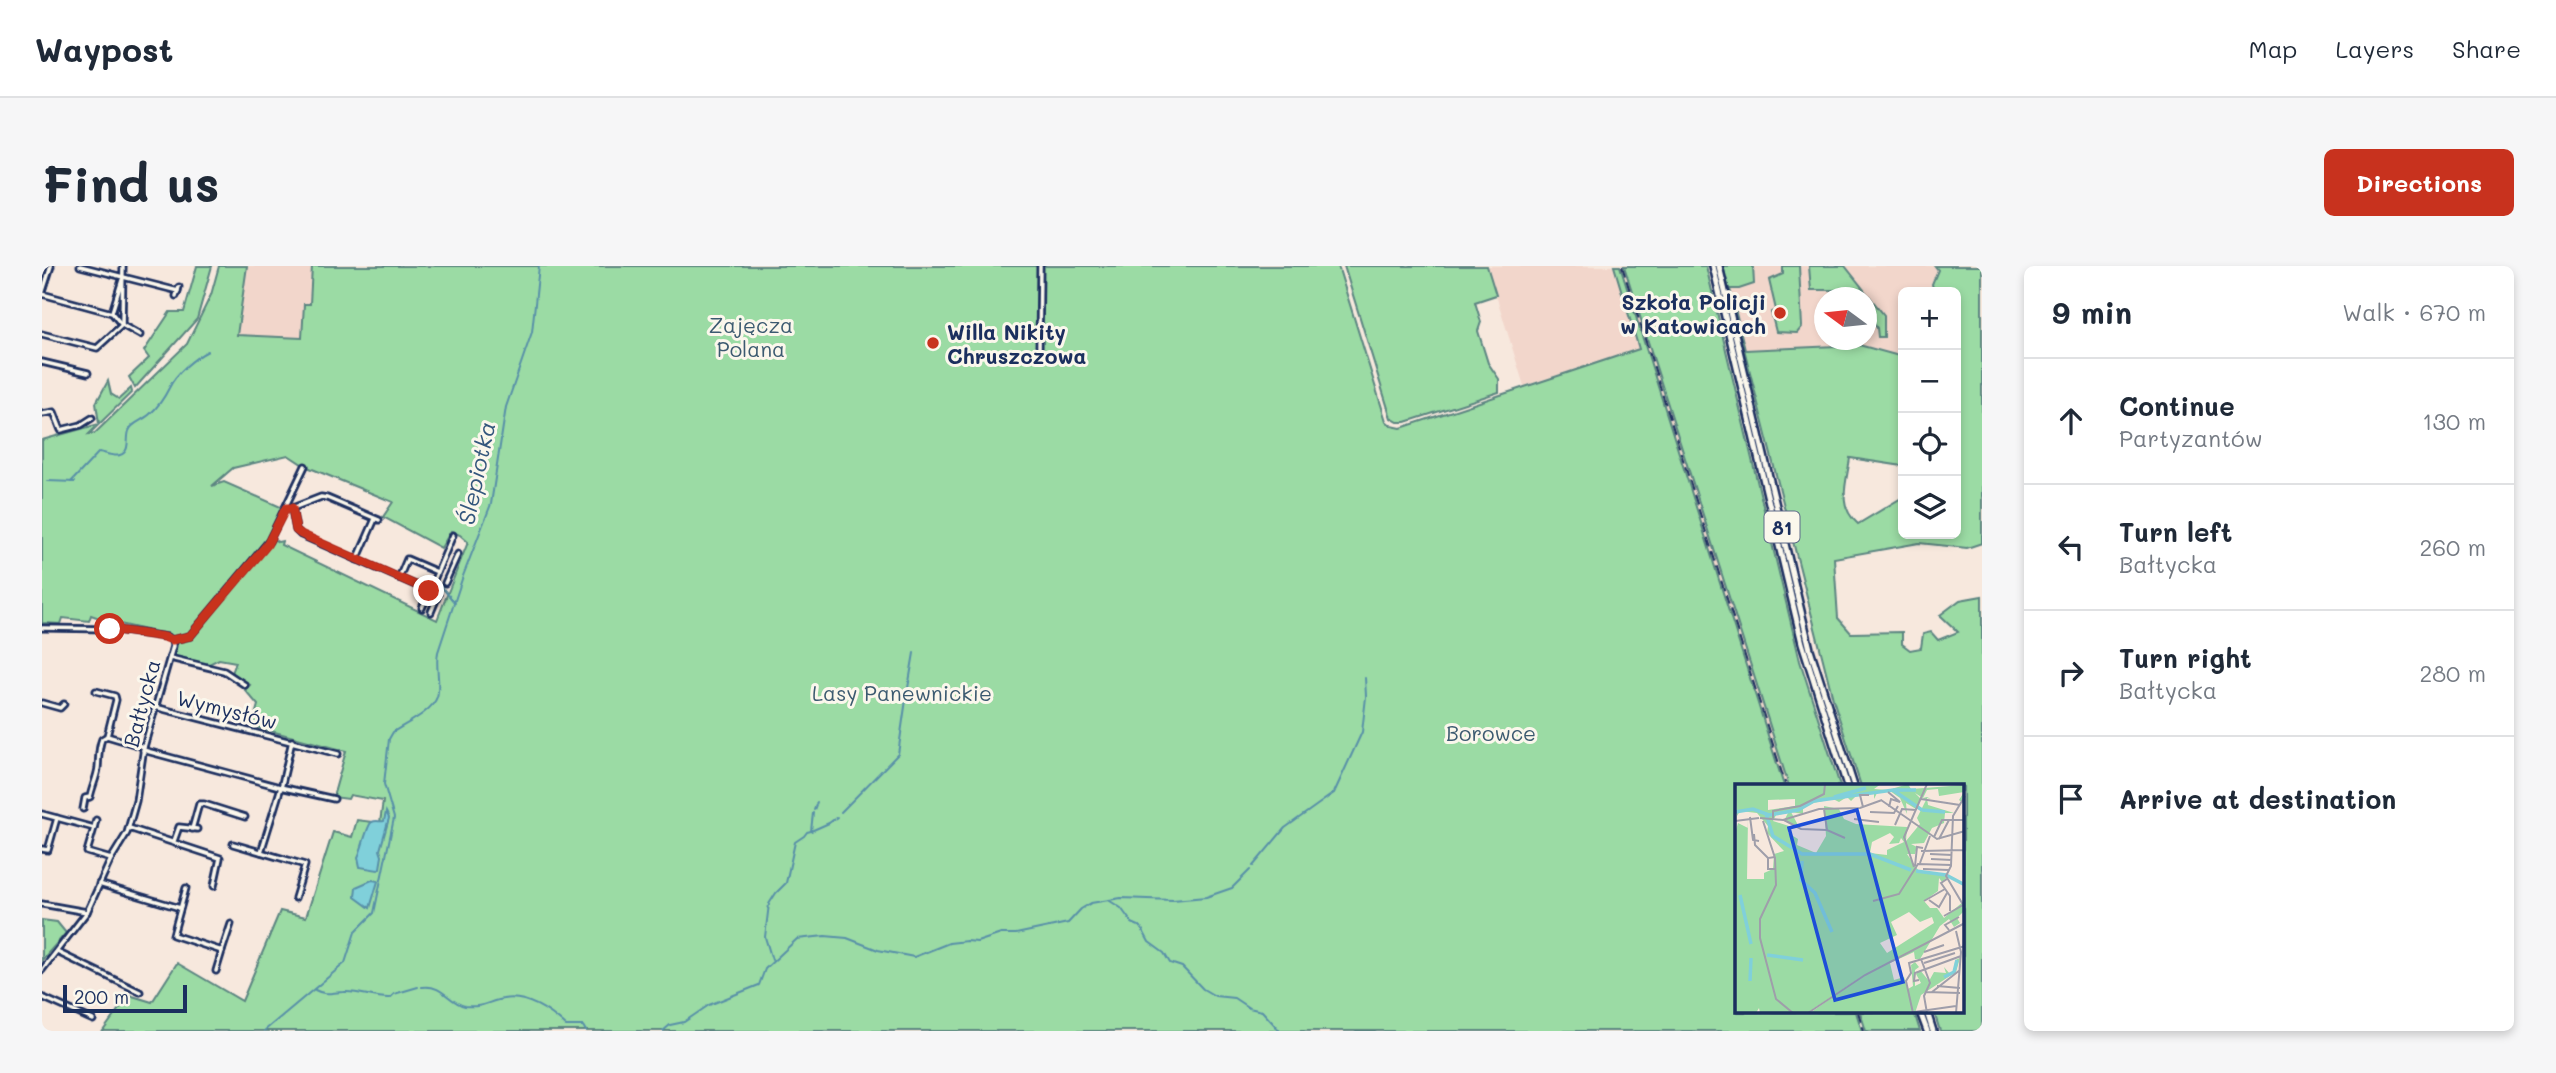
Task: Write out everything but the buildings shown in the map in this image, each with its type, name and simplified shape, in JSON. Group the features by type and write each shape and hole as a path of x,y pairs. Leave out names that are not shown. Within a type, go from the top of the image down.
{"main road":[{"name":"81","path":"1713,266 1802,643 1846,784"},
{"name":"81","path":"1719,266 1810,649 1853,784"},
{"path":"1921,1014 1927,1031"},
{"path":"1928,1014 1933,1031"}],"street":[{"path":"51,266 42,294 112,313 122,325 141,335"},
{"path":"80,266 178,289 176,296"},
{"path":"42,334 97,348 122,325 123,266"},
{"path":"1039,351 1040,266"},
{"path":"112,313 123,278"},
{"path":"42,362 88,373"},
{"path":"42,414 54,412 61,429 82,425 92,418"},
{"name":"Bałtycka","path":"42,970 87,912 111,859 129,828 136,801 143,748 173,646 172,640 190,636 267,545 305,466"},
{"path":"286,508 327,498 377,520 357,560"},
{"path":"292,508 298,533 438,595 431,612"},
{"path":"422,607 453,535"},
{"path":"446,583 458,554"},
{"path":"444,556 455,561"},
{"path":"399,578 407,559 437,572"},
{"path":"42,628 110,629 172,640"},
{"path":"170,657 224,671 245,685"},
{"name":"Bałtycka","path":"82,809 85,798 90,797 98,766 100,744 107,736 116,700 115,696 96,691"},
{"path":"42,703 60,708 64,704"},
{"name":"Wymysłów","path":"155,707 338,754"},
{"path":"107,736 280,788 334,799"},
{"name":"Wymysłów","path":"261,852 292,741"},
{"path":"174,824 194,829 199,804 245,817"},
{"path":"42,814 94,828"},
{"path":"42,849 48,850 57,818"},
{"path":"96,820 87,852 111,859"},
{"path":"174,841 181,826"},
{"path":"129,828 220,858 214,886"},
{"path":"233,844 305,865 295,898"},
{"path":"99,884 180,908"},
{"path":"186,888 173,935 222,951"},
{"path":"42,904 87,912"},
{"path":"216,971 231,924"},
{"path":"57,952 140,992"},
{"path":"42,996 93,1020"}],"shaded area":[{"path":"247,266 312,266 310,304 304,304 302,338 237,335"},
{"path":"1487,266 1614,266 1639,349 1524,386"},
{"path":"1620,266 1624,266 1788,784 1783,784"},
{"name":"Szkoła Policji w Katowicach","path":"1725,266 1982,266 1982,303 1961,294 1961,287 1898,287 1898,356 1877,350 1877,287 1814,287 1814,347 1745,350"}],"green space":[{"path":"197,266 212,266 197,319 135,388 129,377 149,358 144,351 170,312 184,312"},
{"name":"Lasy Panewnickie","path":"219,266 247,266 237,335 302,338 304,304 310,304 312,266 1338,266 1386,421 1401,428 1639,349 1614,266 1620,266 1783,784 1735,784 1735,1014 1857,1014 1862,1031 103,1031 129,995 152,1002 177,963 242,1001 280,911 306,917 333,832 352,837 357,820 380,823 383,801 350,795 348,799 333,797 346,751 252,726 258,705 245,690 250,685 232,673 236,662 219,659 207,665 173,656 177,642 191,638 273,539 282,541 281,545 437,620 468,542 451,531 441,548 383,517 393,502 305,466 288,455 233,468 212,486 224,482 283,508 267,540 189,634 182,638 91,615 89,621 63,618 61,624 42,623 42,440 99,424 96,403 108,381 111,394 119,399 131,388 132,392 89,434 95,433 187,344 211,295"},
{"path":"1344,266 1487,266 1496,295 1475,302 1481,322 1478,331 1488,363 1499,379 1499,392 1406,422 1391,418"},
{"path":"1624,266 1706,266 1800,661 1839,784 1788,784"},
{"path":"1723,266 1753,266 1754,284 1730,289 1745,350 1814,347 1814,350 1877,350 1898,356 1898,465 1850,458 1845,493 1847,509 1858,524 1898,500 1898,539 1961,539 1961,287 1933,287 1932,284 1938,270 1935,266 1982,266 1982,543 1967,548 1919,543 1834,558 1838,618 1851,633 1902,632 1902,644 1910,650 1921,648 1923,634 1931,632 1938,640 1958,632 1940,615 1960,600 1982,596 1982,1031 1940,1031 1935,1014 1965,1014 1965,784 1860,784 1833,699"},
{"path":"1783,266 1799,266 1802,327 1797,333 1776,332 1771,312 1776,310 1769,280 1783,274"},
{"path":"1809,266 1845,266 1862,287 1814,287 1814,290 1811,290"},
{"path":"1877,306 1884,315 1884,337 1878,337"},
{"path":"42,920 57,922 66,933 42,960"},
{"path":"1861,1014 1915,1014 1920,1031 1866,1031"}],"water":[{"path":"386,812 389,818 380,850 380,868 360,867 358,857 368,827 372,822 384,821"},
{"path":"372,880 378,881 370,908 355,897 356,887"}],"waterway":[{"name":"Ślepiotka","path":"264,1031 345,963 355,932 374,913 394,818 384,784 389,739 393,732 430,708 437,697 438,652 491,504 506,407 532,332 539,266"},
{"path":"71,482 99,452 115,456 123,453 127,448 130,428 156,408 172,382 191,362 208,351"},
{"path":"47,481 75,482"},
{"path":"440,585 455,603"},
{"path":"908,688 914,653"},
{"path":"1365,678 1366,696"},
{"path":"841,812 898,754 907,693"},
{"path":"1253,866 1285,828 1334,793 1362,732 1366,697"},
{"path":"814,810 817,802"},
{"path":"772,960 765,937 769,904 786,883 795,842 811,831 813,813"},
{"path":"811,831 837,817"},
{"path":"663,1031 670,1025 684,1022 709,1005 759,985 765,969 797,939 825,936 847,938 878,950 914,957 949,943 977,942 1001,934 1016,934 1068,923 1091,903 1121,898 1173,900 1206,897 1232,888 1250,870"},
{"path":"1110,901 1121,908 1132,923 1141,927 1149,942 1164,953 1170,963 1182,967 1203,989 1215,996 1234,998 1249,1008 1262,1011 1280,1031"},
{"path":"315,990 390,998 394,994 418,987"},
{"path":"422,987 435,988 465,1006 503,999 520,999 546,1010 566,1026 583,1026 586,1031"}],"railway":[{"path":"1622,266 1785,784"},
{"path":"1859,1014 1864,1031"}],"place":[{"name":"Szkoła Policji w Katowicach","path":"1780,313"},
{"name":"Willa Nikity Chruszczowa","path":"933,343"}],"route":[{"path":"110,629 172,640 190,636 267,545 286,508 292,508 298,533 429,591"}],"park label":[{"name":"Zajęcza Polana","path":"751,336"},
{"name":"Borowce","path":"1491,732"}]}
